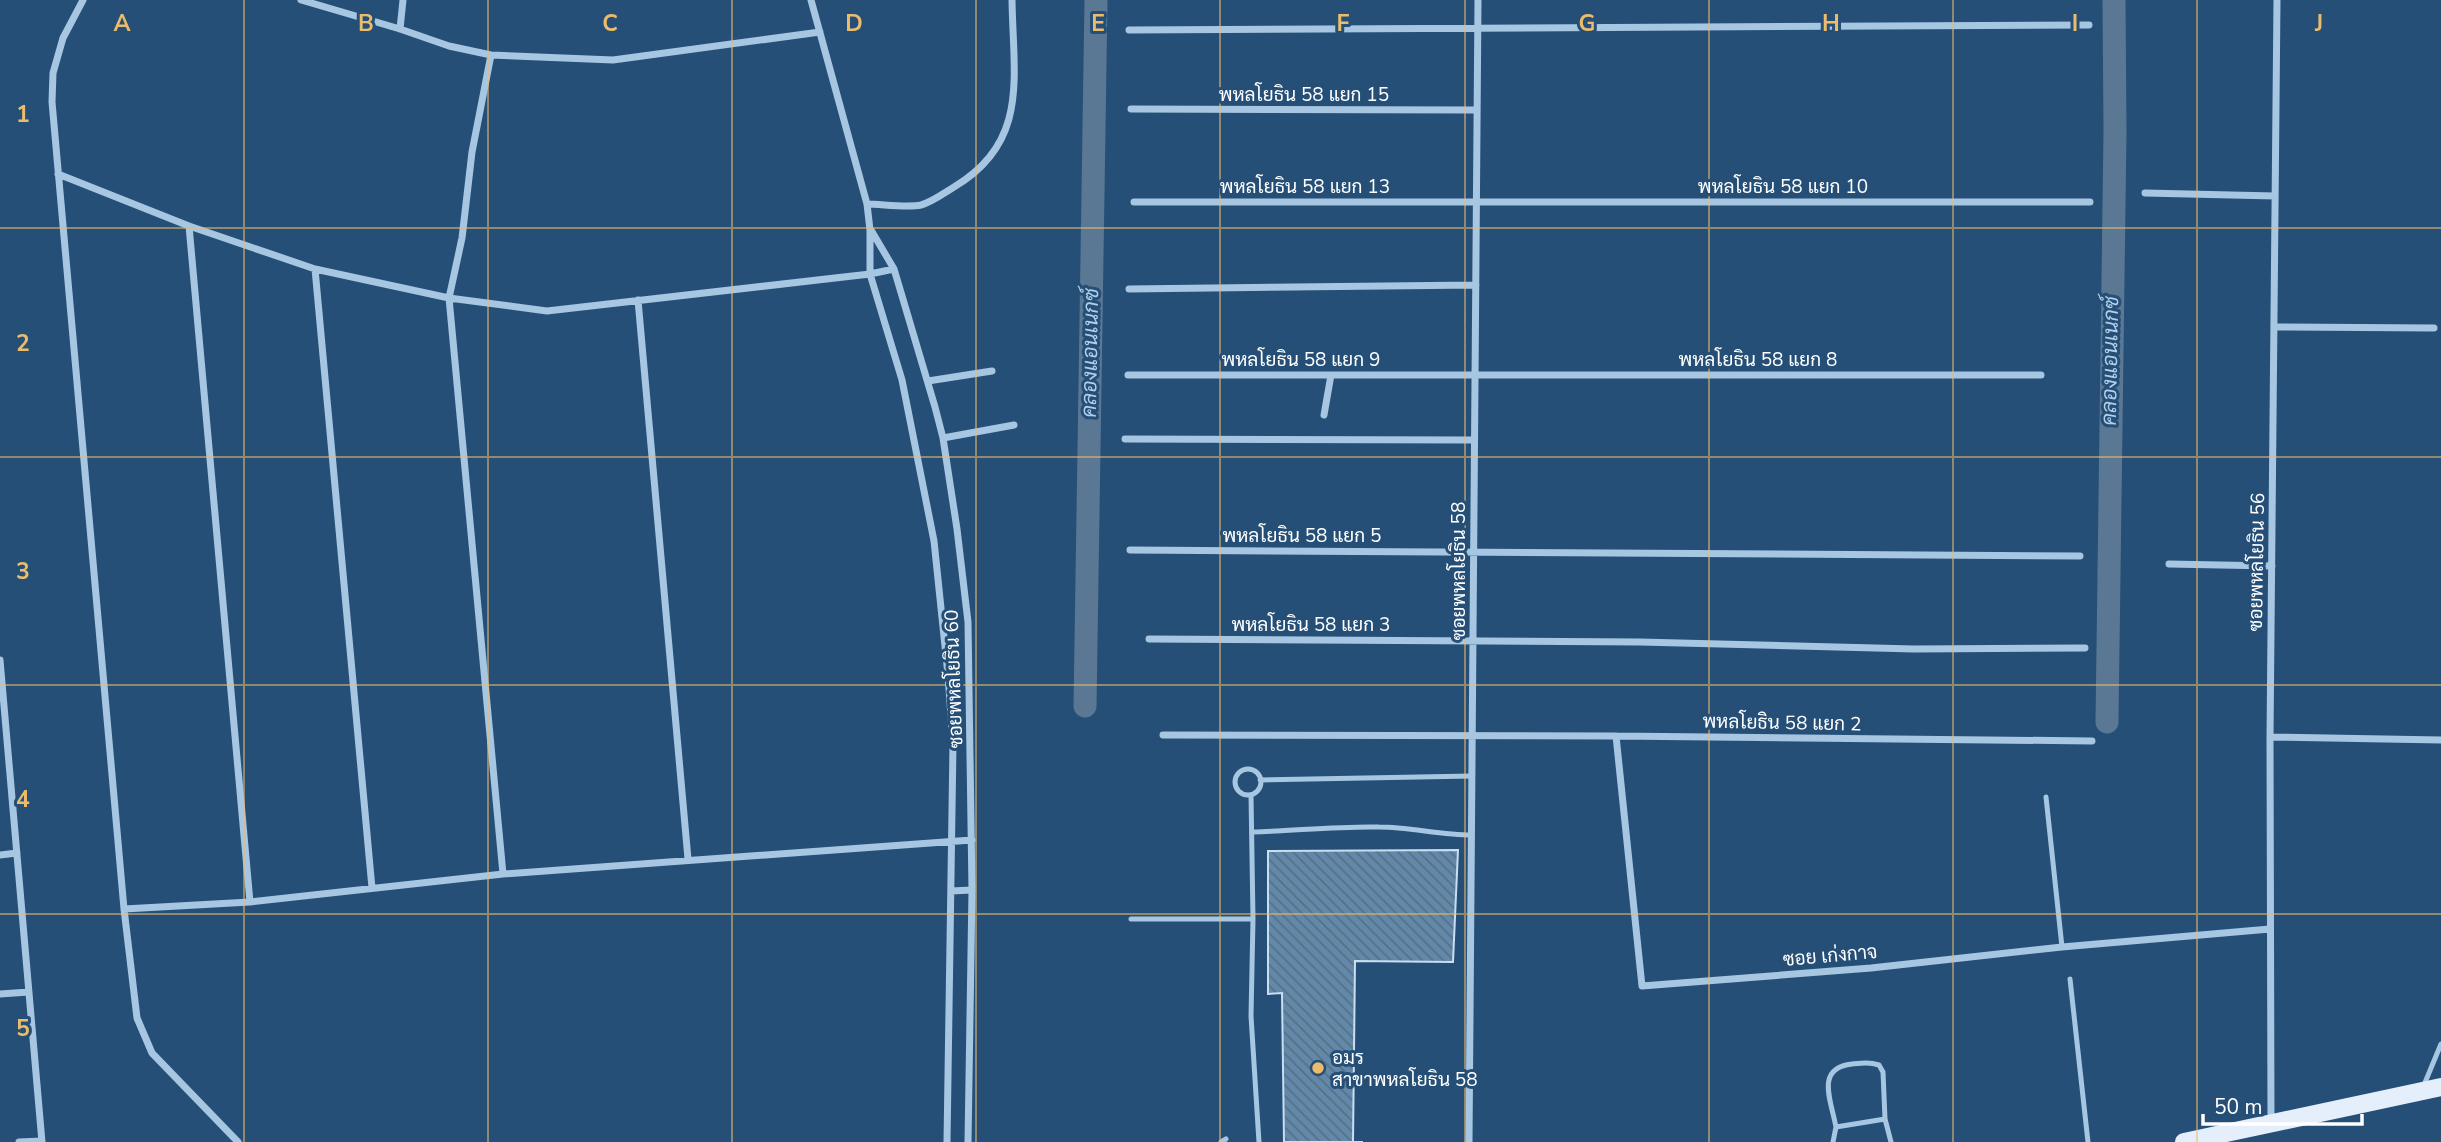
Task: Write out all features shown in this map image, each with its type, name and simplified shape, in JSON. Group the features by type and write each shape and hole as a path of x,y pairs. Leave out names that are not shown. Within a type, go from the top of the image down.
{"main road":[{"path":"2197,1141 2441,1087"}],"street":[{"path":"83,0 63,38 53,73 52,102 124,909 137,1018 152,1054 238,1142"},
{"path":"301,0 449,46 491,55 613,60 820,32"},
{"path":"400,29 403,0"},
{"name":"ซอยพหลโยธิน 60","path":"811,0 867,204 870,274 902,380 934,541 953,744 947,1142"},
{"path":"867,204 920,205 969,178 986,164 1001,144 1008,128 1013,100 1012,0"},
{"name":"ซอยพหลโยธิน 58","path":"1469,1142 1478,0"},
{"name":"ซอยพหลโยธิน 56","path":"2272,1123 2270,737 2277,0"},
{"path":"1129,30 2089,24"},
{"path":"491,55 472,152 462,238 449,298 503,874"},
{"name":"พหลโยธิน 58 แยก 15","path":"1131,110 1477,110"},
{"path":"58,174 189,226 316,269 449,298 547,311 894,269"},
{"path":"2145,193 2275,196"},
{"name":"พหลโยธิน 58 แยก 10","path":"1476,201 2090,202"},
{"name":"พหลโยธิน 58 แยก 13","path":"1134,202 1476,201"},
{"path":"189,226 250,902"},
{"name":"ซอยพหลโยธิน 60","path":"870,230 894,269 943,438 968,622 972,840 968,1142"},
{"path":"316,269 372,888"},
{"path":"1129,289 1476,285"},
{"path":"638,300 688,859"},
{"path":"2274,327 2434,328"},
{"path":"928,381 992,371"},
{"path":"1324,415 1331,374"},
{"name":"พหลโยธิน 58 แยก 9","path":"1128,375 1475,375"},
{"name":"พหลโยธิน 58 แยก 8","path":"1475,375 2041,376"},
{"path":"943,438 1014,425"},
{"path":"1125,439 1474,440"},
{"name":"พหลโยธิน 58 แยก 5","path":"1130,550 2080,556"},
{"path":"2169,564 2272,566"},
{"name":"พหลโยธิน 58 แยก 3","path":"1149,639 1640,642 1914,649 2085,648"},
{"path":"0,660 42,1142 19,1142"},
{"name":"พหลโยธิน 58 แยก 2","path":"1163,735 2092,741"},
{"name":"ซอย เก่งกาจ","path":"1616,736 1642,986 1871,968 2062,947 2270,929"},
{"path":"2270,737 2441,740"},
{"path":"124,909 250,902 503,874 972,840"},
{"path":"0,855 17,853"},
{"path":"951,891 972,890"},
{"path":"0,994 29,992"}],"lane":[{"path":"1248,770 1253,771 1260,780 1260,786 1251,794 1240,793 1235,785 1237,775 1248,770"},
{"path":"1260,780 1472,776"},
{"path":"1251,794 1251,1016 1259,1142"},
{"path":"2046,797 2062,947"},
{"path":"1252,832 1378,827 1428,830 1444,835 1472,835"},
{"path":"1131,919 1253,919"},
{"path":"2070,979 2088,1142"},
{"path":"2422,1091 2441,1044"},
{"path":"1833,1142 1836,1127 1828,1078 1838,1065 1869,1062 1880,1065 1883,1072 1885,1119 1891,1142"},
{"path":"1836,1127 1885,1119"}],"building":[{"name":"อมร สาขาพหลโยธิน 58","path":"1458,850 1453,962 1355,961 1353,1142 1284,1142 1282,993 1268,994 1268,851"}],"waterway":[{"name":"คลองแอนเนกซ์","path":"1085,706 1096,0"},
{"name":"คลองแอนเนกซ์","path":"2107,722 2115,131 2114,0"}],"place":[{"name":"อมร สาขาพหลโยธิน 58","path":"1318,1068"}]}
